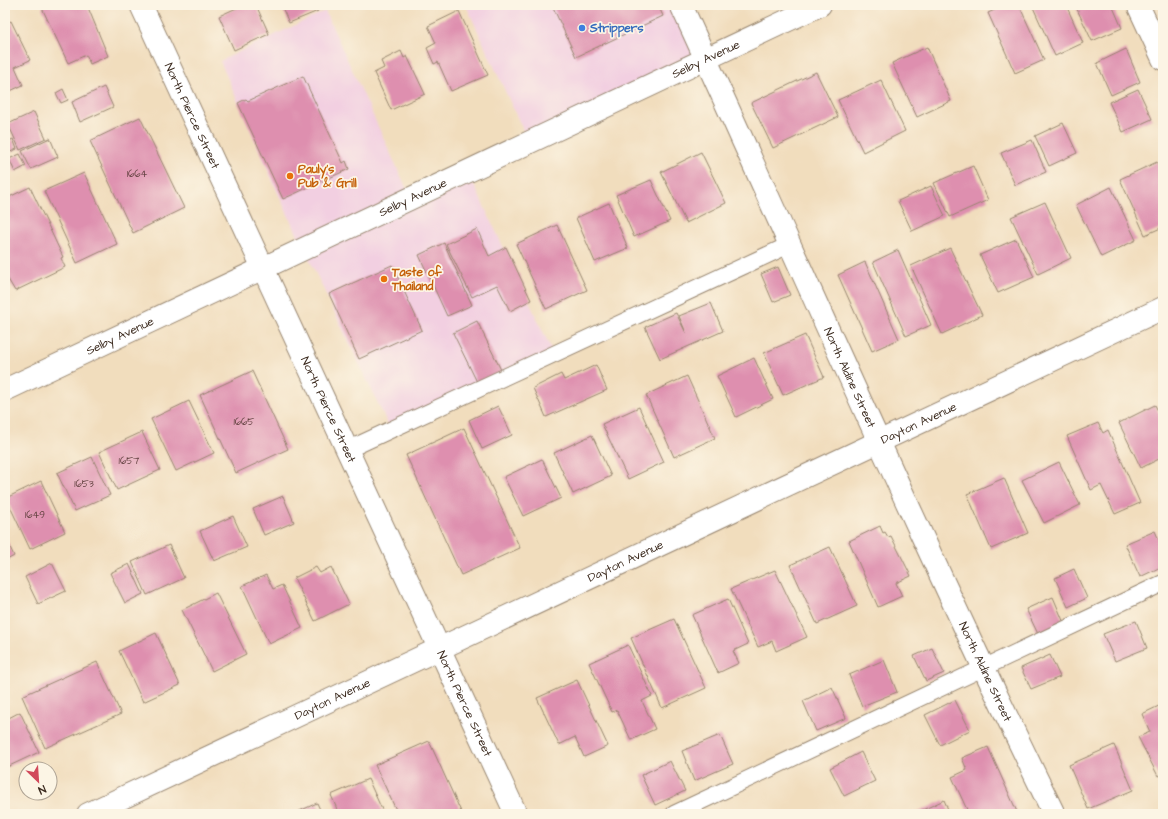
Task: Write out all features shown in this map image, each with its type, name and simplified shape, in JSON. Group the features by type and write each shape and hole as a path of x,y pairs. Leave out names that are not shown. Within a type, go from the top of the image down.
{"street":[{"name":"North Pierce Street","path":"141,5 516,814"},
{"name":"North Aldine Street","path":"681,5 877,441 982,668 1054,814"},
{"name":"Selby Avenue","path":"5,390 820,5"},
{"path":"1138,5 1163,60"},
{"name":"Dayton Avenue","path":"88,814 877,441 1163,308"}],"lane":[{"path":"347,450 789,245"},
{"path":"674,814 1163,583"}],"shaded area":[{"path":"466,5 682,5 706,58 528,141"},
{"path":"325,11 410,196 467,170 555,357 392,433 281,200 220,61"}],"building":[{"path":"43,5 87,5 108,56 90,64 86,55 68,63 42,8 44,7"},
{"path":"243,5 256,5 269,34 234,50 219,16"},
{"path":"281,5 316,5 318,11 289,23"},
{"path":"552,5 658,5 663,16 576,57"},
{"path":"1005,5 1019,5 1044,60 1015,73 988,13"},
{"path":"1032,5 1066,5 1083,43 1055,56"},
{"path":"1075,5 1112,5 1122,28 1092,41"},
{"path":"459,11 488,75 451,91 438,62 434,64 427,48 436,43 428,26"},
{"path":"11,21 30,60 15,67 23,85 6,93 5,24"},
{"path":"927,47 951,101 917,117 892,63"},
{"path":"1126,49 1140,82 1111,95 1097,63"},
{"path":"401,51 404,58 407,56 425,94 391,110 374,73 384,68 381,61"},
{"path":"816,72 838,117 773,148 751,103"},
{"path":"303,76 343,163 346,161 349,169 283,199 238,103 246,99 248,101"},
{"path":"881,80 905,131 863,152 838,100"},
{"path":"104,87 113,107 80,122 72,102"},
{"path":"63,89 68,100 61,103 56,93"},
{"path":"1138,89 1152,119 1123,132 1109,102"},
{"path":"34,112 46,138 20,150 8,124"},
{"path":"140,117 184,208 133,233 90,141"},
{"path":"1063,123 1077,153 1049,166 1035,136"},
{"path":"50,138 58,157 31,169 22,151"},
{"path":"13,139 17,149 6,154 5,143"},
{"path":"1032,140 1046,172 1015,185 1001,153"},
{"path":"701,152 726,203 686,223 661,172"},
{"path":"20,154 26,166 15,172 9,159"},
{"path":"1157,162 1163,175 1163,227 1145,235 1120,179"},
{"path":"973,166 988,200 950,217 934,183"},
{"path":"84,173 117,244 77,263 44,191"},
{"path":"651,180 670,221 634,237 616,195"},
{"path":"931,186 945,216 912,231 898,201"},
{"path":"30,187 63,257 61,258 65,267 15,291 5,274 5,199"},
{"path":"1111,187 1136,240 1101,257 1076,205"},
{"path":"1045,202 1071,258 1038,274 1011,217"},
{"path":"609,203 628,248 595,262 576,218"},
{"path":"557,225 587,290 546,309 516,244"},
{"path":"477,229 489,256 506,247 531,300 510,311 497,285 472,297 446,244"},
{"path":"1016,239 1034,277 998,293 980,255"},
{"path":"444,243 472,305 447,316 419,255"},
{"path":"950,248 982,315 942,334 911,266"},
{"path":"898,250 931,325 906,336 873,262"},
{"path":"865,262 899,339 872,351 838,275"},
{"path":"392,265 422,330 359,359 329,294"},
{"path":"778,267 790,295 773,302 761,274"},
{"path":"711,303 723,331 660,359 645,327 676,313 686,333 679,316"},
{"path":"477,321 503,374 479,386 453,333"},
{"path":"805,335 824,377 783,395 764,353"},
{"path":"754,358 773,399 736,417 717,376"},
{"path":"596,365 607,390 546,417 533,388 561,374 564,380"},
{"path":"252,371 288,449 236,473 200,395"},
{"path":"687,376 715,438 674,457 646,395"},
{"path":"189,401 214,453 176,471 151,419"},
{"path":"1155,405 1163,421 1163,457 1141,468 1119,423"},
{"path":"498,406 512,435 482,449 469,420"},
{"path":"639,407 664,462 628,479 602,424"},
{"path":"1098,423 1103,433 1108,430 1140,503 1115,514 1101,485 1091,490 1067,436"},
{"path":"464,428 520,548 461,575 406,455"},
{"path":"142,432 160,470 117,490 99,452"},
{"path":"592,435 611,476 573,494 554,453"},
{"path":"92,457 110,495 75,511 57,473"},
{"path":"542,459 561,498 523,516 504,477"},
{"path":"1059,462 1080,505 1044,523 1022,480"},
{"path":"1004,478 1028,533 991,549 967,494"},
{"path":"41,481 65,532 30,549 6,498"},
{"path":"283,496 294,522 264,535 253,509"},
{"path":"233,516 247,547 214,561 200,531"},
{"path":"880,526 883,533 885,532 888,537 891,536 911,576 896,583 902,596 878,607 849,541"},
{"path":"1155,531 1163,549 1163,566 1140,577 1125,544"},
{"path":"5,536 14,556 5,561"},
{"path":"169,545 184,578 147,595 132,562"},
{"path":"830,547 857,606 817,624 790,565"},
{"path":"52,563 66,591 38,604 25,577"},
{"path":"129,564 143,594 125,603 110,573"},
{"path":"316,567 320,573 331,567 349,604 315,621 294,578"},
{"path":"1074,569 1087,598 1068,607 1055,578"},
{"path":"775,570 807,637 776,651 772,641 758,647 731,589"},
{"path":"266,575 273,589 282,585 302,628 269,644 242,586"},
{"path":"216,593 246,654 212,671 182,610"},
{"path":"1053,597 1064,623 1038,634 1026,609"},
{"path":"728,599 748,644 733,651 739,663 718,673 692,615"},
{"path":"674,619 706,688 662,708 631,638"},
{"path":"1136,621 1147,648 1115,661 1103,634"},
{"path":"156,633 180,685 143,702 119,651"},
{"path":"628,645 652,696 642,701 655,729 631,740 617,710 612,712 589,663"},
{"path":"932,648 944,673 926,681 914,656"},
{"path":"1050,655 1060,677 1031,689 1021,668"},
{"path":"884,660 897,692 862,706 849,675"},
{"path":"97,662 121,714 45,748 22,696"},
{"path":"577,680 608,746 584,757 575,737 559,745 537,698"},
{"path":"832,687 846,718 816,731 803,701"},
{"path":"955,700 970,730 940,745 925,715"},
{"path":"1163,704 1163,774 1158,776 1138,737 1150,732 1142,714"},
{"path":"20,712 39,752 5,768 5,720"},
{"path":"720,735 733,764 694,781 682,751"},
{"path":"429,741 462,814 398,814 375,765"},
{"path":"1114,745 1133,790 1088,809 1069,765"},
{"path":"988,747 1018,814 969,814 952,777 967,770 962,758"},
{"path":"861,752 875,781 844,796 830,768"},
{"path":"670,761 685,791 655,805 641,775"},
{"path":"368,779 384,814 339,814 331,795"},
{"path":"944,800 950,814 914,814"},
{"path":"317,803 322,814 293,814"}],"place":[{"name":"Strippers","path":"582,28"},
{"name":"Pauly's Pub & Grill","path":"290,176"},
{"name":"Taste of Thailand","path":"384,279"}]}
